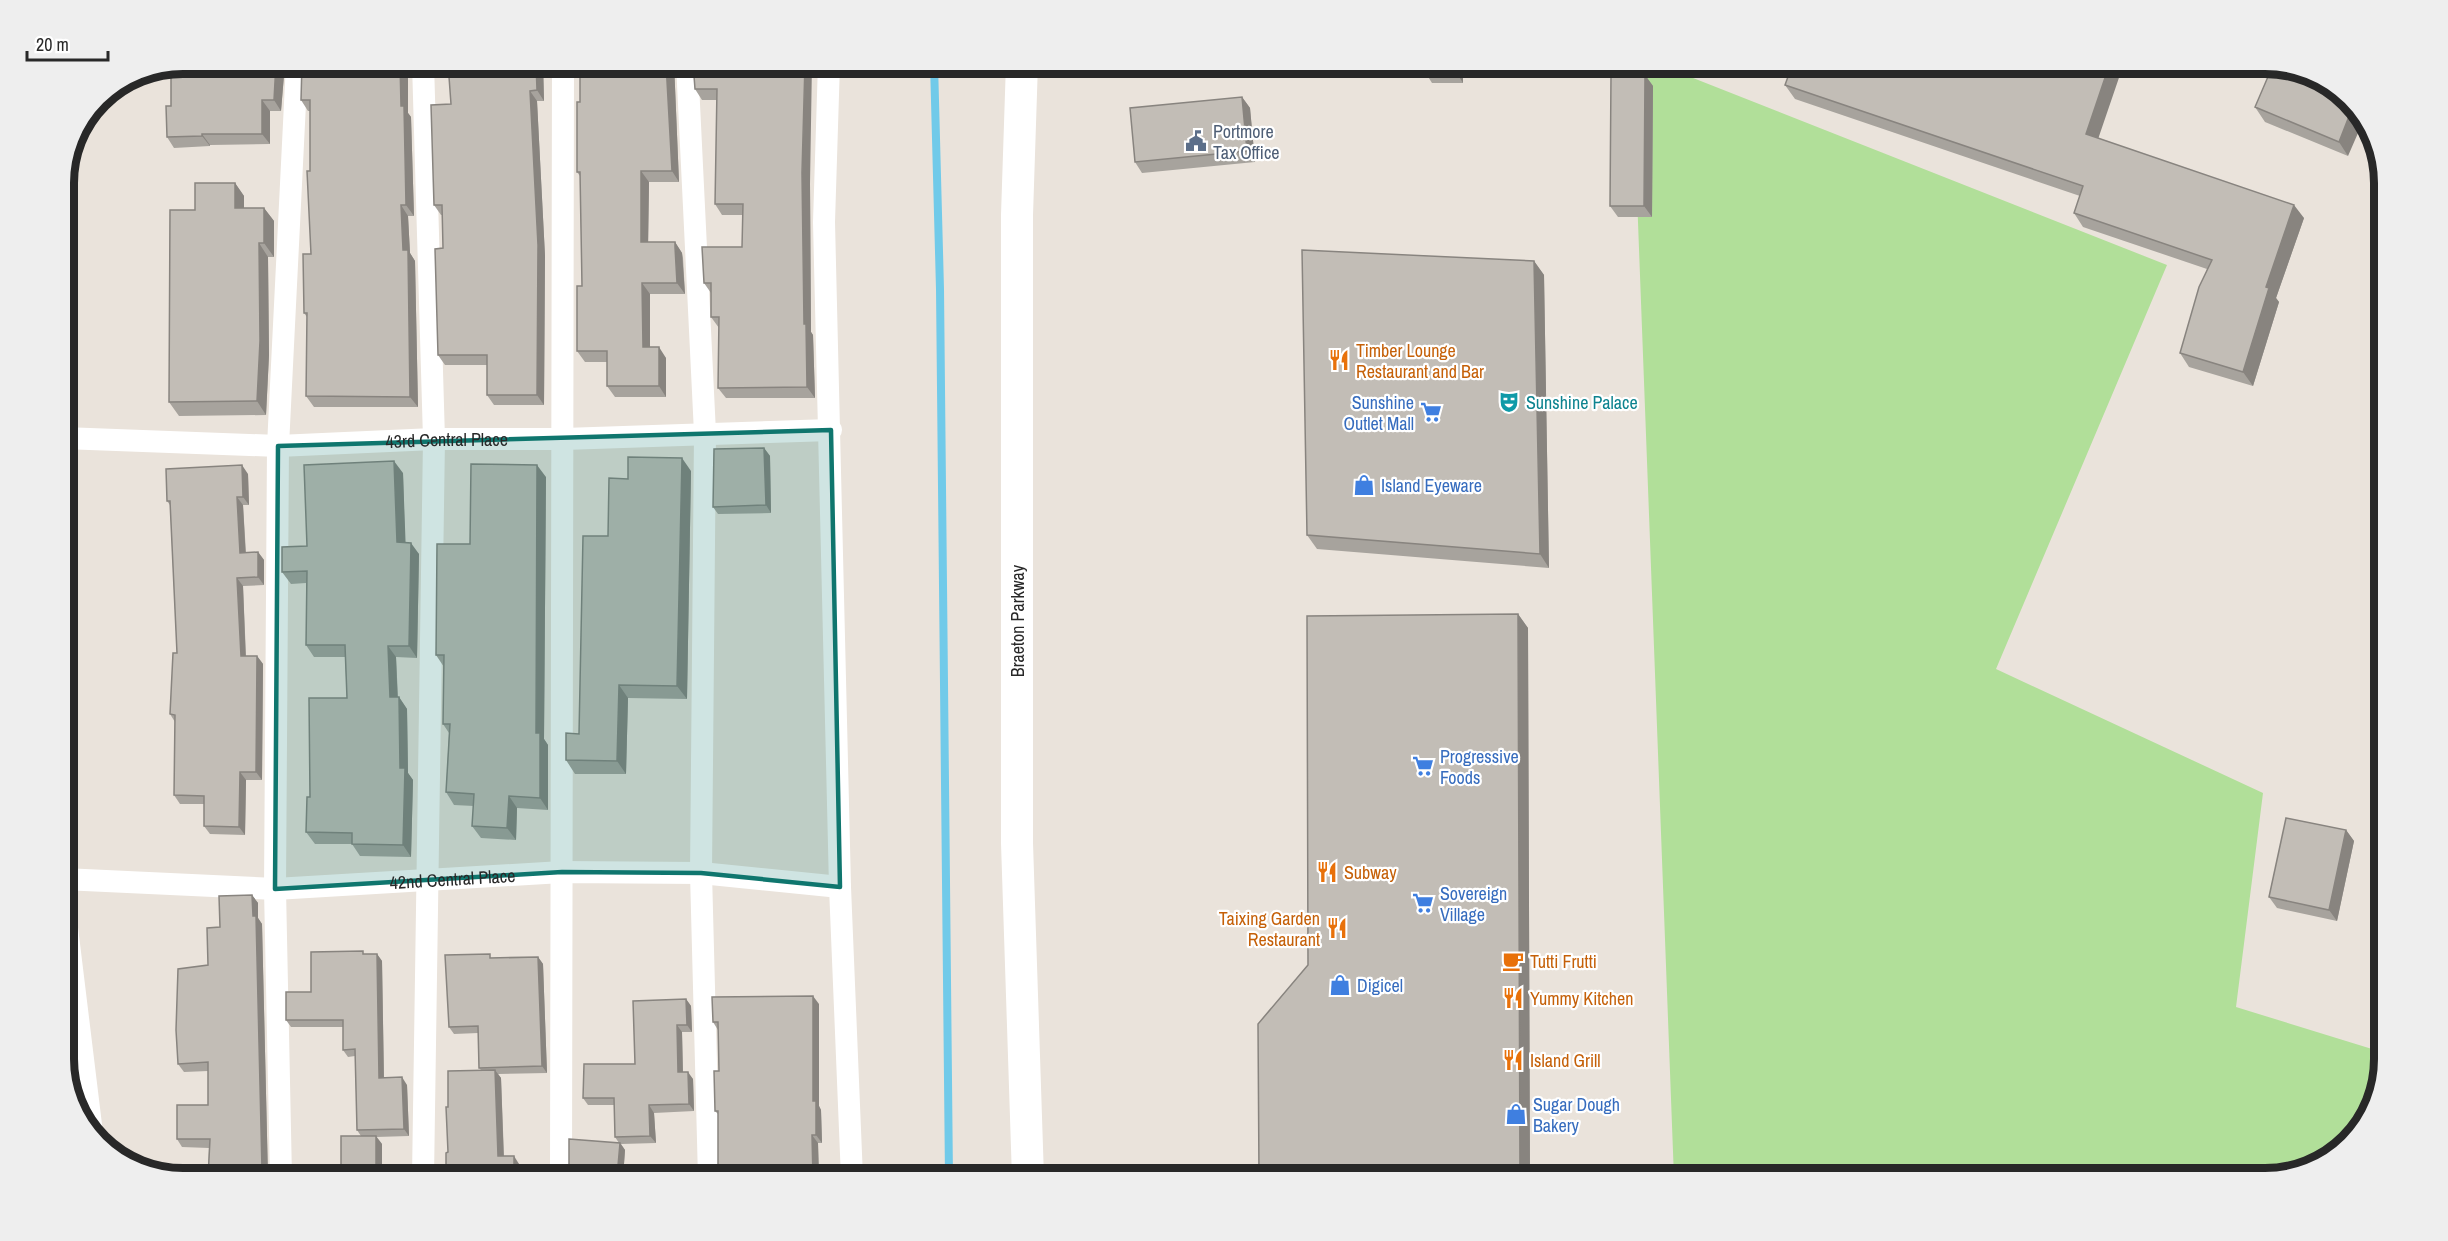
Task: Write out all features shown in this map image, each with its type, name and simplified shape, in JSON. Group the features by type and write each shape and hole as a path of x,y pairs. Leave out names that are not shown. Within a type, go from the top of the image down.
{"main road":[{"name":"Braeton Parkway","path":"1022,74 1017,215 1017,832 1028,1168"}],"street":[{"path":"281,1168 275,889 278,446 296,74"},
{"path":"423,74 434,439 423,1168"},
{"path":"561,1168 563,74"},
{"path":"688,74 705,433 701,873 709,1168"},
{"path":"829,74 824,222 831,430 840,887 852,1168"},
{"name":"43rd Central Place","path":"74,438 278,446 434,439 564,439 831,430"},
{"name":"42nd Central Place","path":"74,880 275,889 429,878 562,872 701,873 840,887"},
{"path":"74,985 90,1115"}],"highlighted area":[{"path":"831,430 840,887 701,873 562,872 275,889 278,446"}],"green space":[{"path":"1632,74 1683,74 2167,265 1996,669 2263,793 2236,1007 2374,1050 2374,1072 2371,1086 2356,1119 2326,1149 2300,1162 2279,1167 1674,1168"}],"building":[{"path":"171,74 275,74 274,100 262,100 262,134 202,134 202,136 167,137 166,106 171,106"},
{"path":"302,74 400,74 401,106 404,106 406,205 401,205 403,250 408,250 410,397 306,396 307,313 304,313 303,254 311,254 307,171 310,171 310,100 301,100"},
{"path":"449,74 536,74 537,90 530,91 538,245 537,395 487,395 487,355 438,355 435,249 443,248 442,205 434,205 431,105 451,104"},
{"path":"580,74 667,74 672,171 641,171 641,242 675,242 677,283 642,283 643,347 659,347 659,386 607,386 607,351 577,351 577,286 582,286 580,172 577,172 577,102 580,102"},
{"path":"694,74 805,74 802,173 807,387 718,388 719,317 711,317 711,283 704,283 702,247 742,247 743,204 715,204 717,89 695,89"},
{"path":"1427,74 1458,74 1458,75"},
{"path":"1789,74 2106,74 2086,134 2294,205 2266,287 2269,288 2243,372 2180,353 2199,287 2212,260 2074,213 2083,186 1785,85"},
{"path":"2269,74 2279,74 2300,79 2326,92 2350,114 2339,142 2255,107"},
{"path":"1611,75 1645,75 1644,206 1610,206"},
{"name":"Portmore Tax Office","path":"1242,97 1247,151 1135,162 1130,108"},
{"path":"195,183 235,183 235,208 264,208 264,243 259,243 260,341 257,401 169,402 170,210 195,210"},
{"name":"Sunshine Outlet Mall","path":"1302,250 1534,261 1540,554 1307,535"},
{"path":"764,448 766,505 713,507 714,449"},
{"path":"628,457 682,458 677,686 619,685 617,761 566,760 566,733 579,734 583,536 608,536 609,478 628,479"},
{"path":"394,461 397,542 411,543 409,646 388,646 390,697 399,697 400,768 405,768 403,845 352,844 352,833 306,832 307,797 310,797 309,698 347,698 345,645 306,645 307,571 282,572 282,547 307,546 304,465"},
{"path":"471,464 537,465 536,733 540,733 540,798 509,796 507,828 472,826 474,794 446,792 450,724 443,724 444,655 436,655 437,544 470,544"},
{"path":"242,465 243,497 237,497 240,553 258,552 258,577 237,578 241,656 257,656 256,772 240,772 239,827 204,826 204,796 174,795 175,715 170,714 173,653 177,653 170,501 167,501 166,469"},
{"name":"Sovereign Village","path":"1518,614 1520,1168 1259,1168 1258,1024 1308,965 1307,616"},
{"path":"2286,818 2346,830 2329,910 2269,897"},
{"path":"252,895 253,916 256,916 262,1168 209,1168 210,1139 177,1139 177,1105 208,1105 208,1062 178,1064 176,1030 178,969 208,965 207,928 220,927 219,896"},
{"path":"363,951 363,954 377,954 379,1078 402,1077 404,1129 357,1130 355,1049 343,1050 343,1020 286,1020 286,992 311,992 311,952"},
{"path":"490,954 490,958 538,957 542,1066 479,1068 478,1026 449,1027 445,955"},
{"path":"813,996 813,1101 816,1101 816,1135 812,1135 813,1168 718,1168 718,1111 715,1111 714,1071 719,1071 718,1022 713,1022 712,997"},
{"path":"686,999 687,1025 677,1025 678,1072 688,1072 689,1104 649,1105 650,1136 615,1137 614,1098 583,1098 584,1064 635,1064 633,1001"},
{"path":"495,1070 498,1156 514,1156 514,1168 446,1168 448,1071"},
{"path":"341,1136 376,1136 376,1168 341,1168"},
{"path":"569,1139 620,1143 618,1168 569,1168"}],"waterway":[{"path":"934,74 940,289 949,1168"}],"place":[{"name":"Portmore Tax Office","path":"1196,141"},
{"name":"Timber Lounge Restaurant and Bar","path":"1339,360"},
{"name":"Sunshine Palace","path":"1509,402"},
{"name":"Sunshine Outlet Mall","path":"1431,412"},
{"name":"Island Eyeware","path":"1364,485"},
{"name":"Progressive Foods","path":"1423,766"},
{"name":"Subway","path":"1327,872"},
{"name":"Sovereign Village","path":"1423,903"},
{"name":"Taixing Garden Restaurant","path":"1337,928"},
{"name":"Tutti Frutti","path":"1513,961"},
{"name":"Digicel","path":"1340,985"},
{"name":"Yummy Kitchen","path":"1513,998"},
{"name":"Island Grill","path":"1513,1060"},
{"name":"Sugar Dough Bakery","path":"1516,1114"}]}
